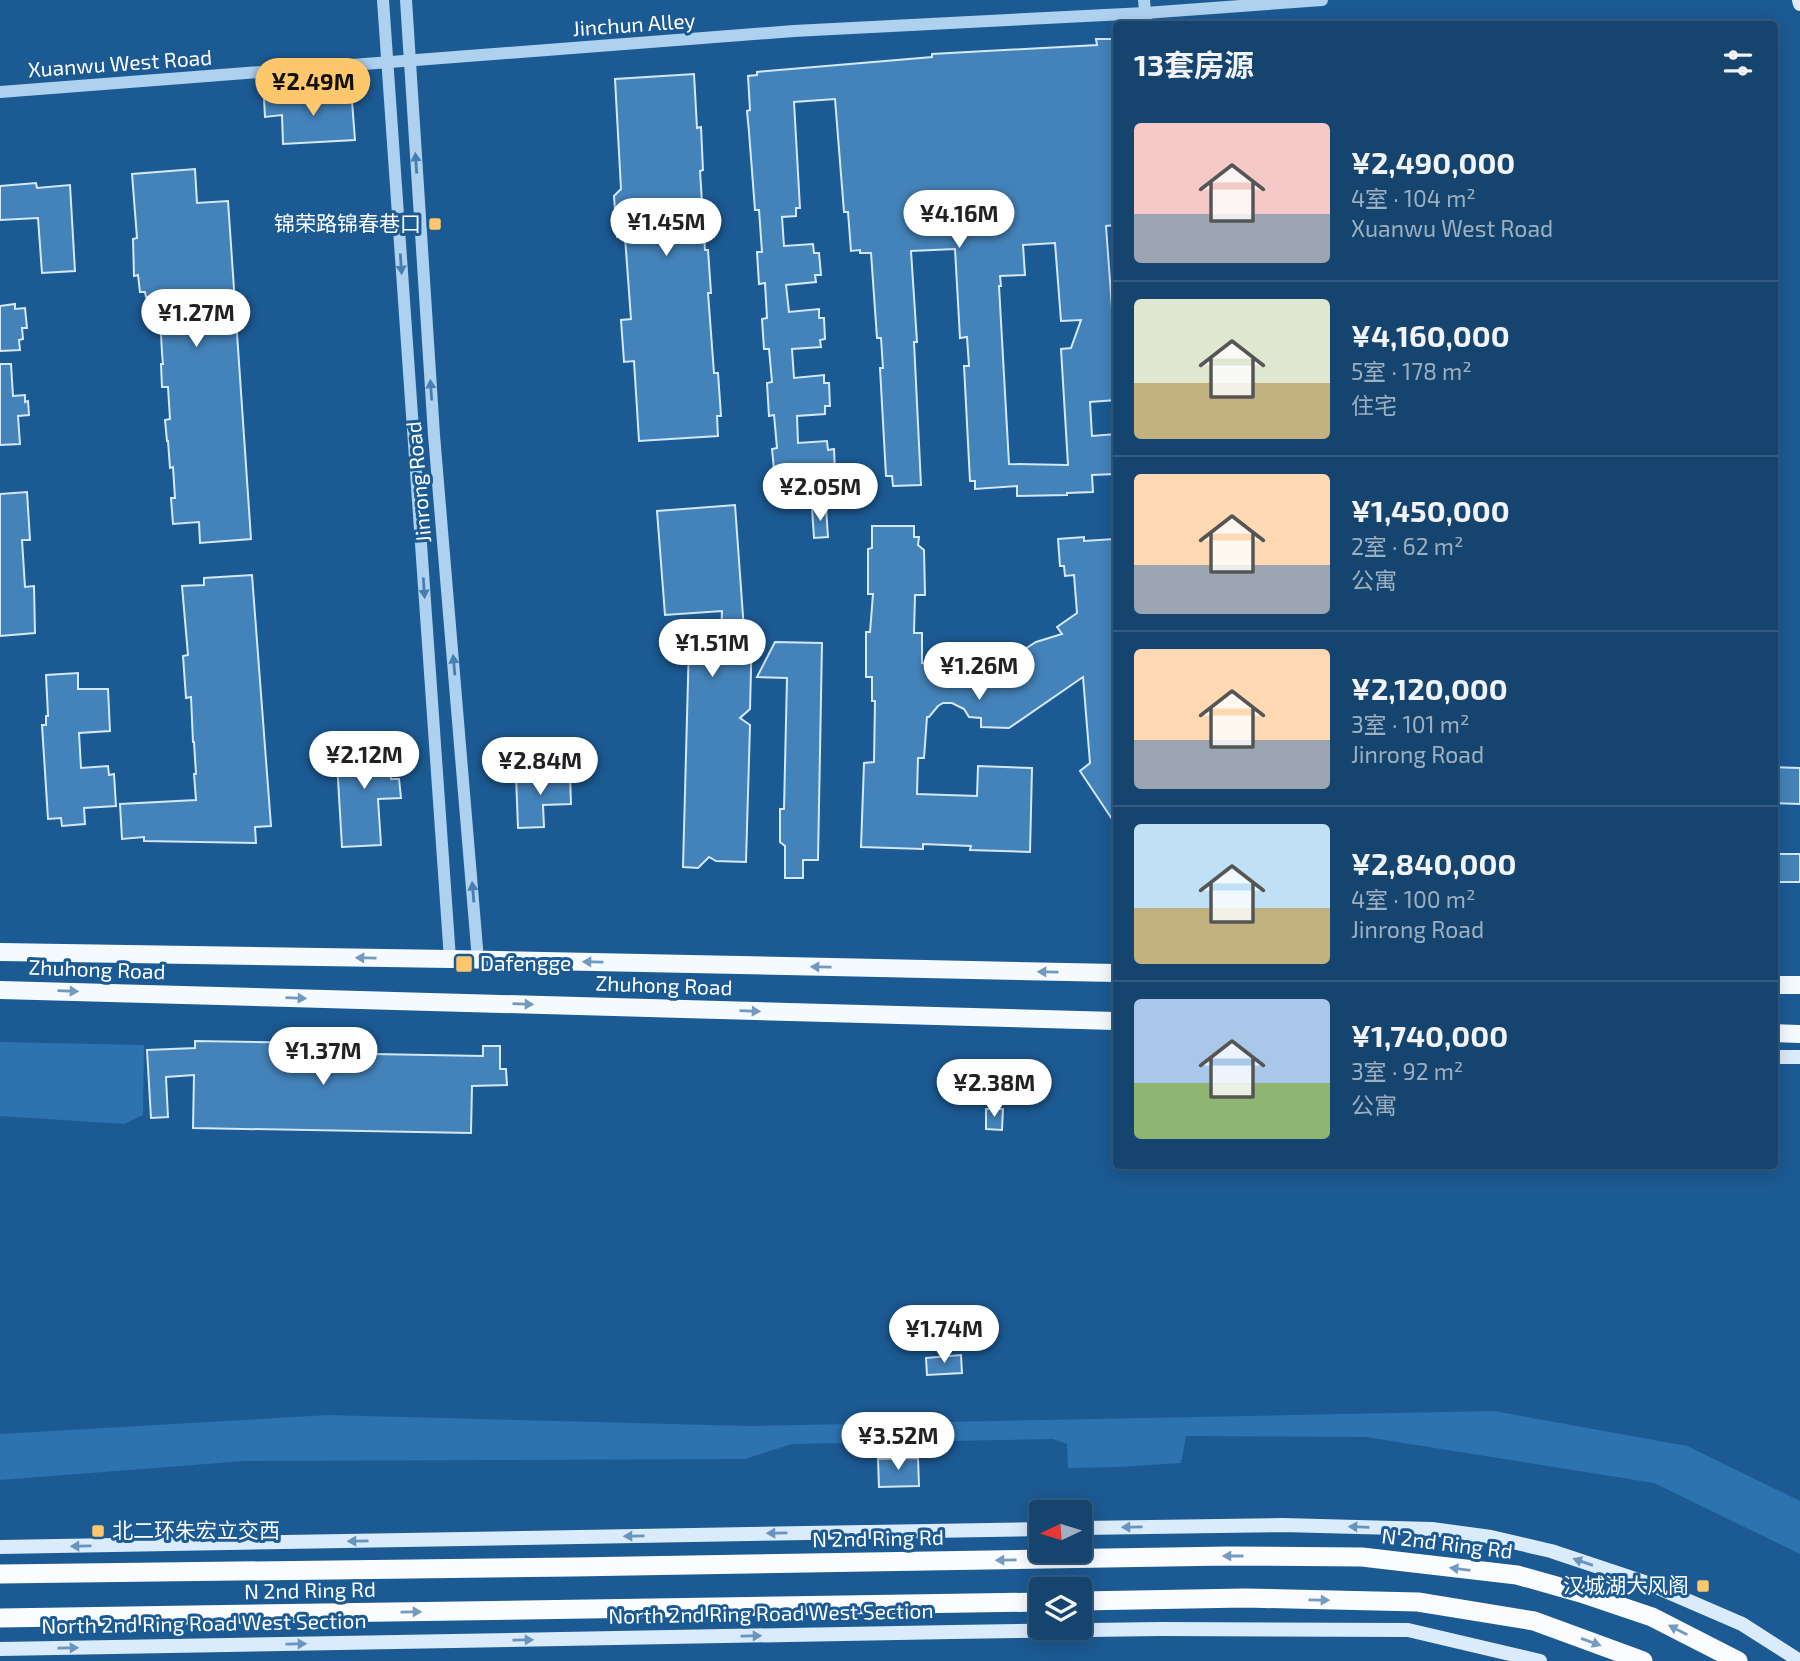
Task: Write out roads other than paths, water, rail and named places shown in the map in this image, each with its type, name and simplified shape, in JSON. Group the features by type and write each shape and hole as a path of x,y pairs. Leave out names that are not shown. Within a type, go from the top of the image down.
{"highway":[{"name":"N 2nd Ring Rd","path":"0,1574 1215,1556 1362,1557 1517,1575 1652,1617 1738,1661"},
{"path":"1092,1601 1245,1598 1418,1602 1534,1621 1643,1661"},
{"name":"N 2nd Ring Rd","path":"0,1618 1029,1602"}],"main road":[{"name":"Zhuhong Road","path":"0,952 1113,973"},
{"path":"1778,985 1800,985"},
{"name":"Zhuhong Road","path":"0,990 1113,1021"},
{"path":"1778,1033 1800,1034"},
{"path":"1778,1057 1800,1057"},
{"path":"1092,1528 1283,1525 1432,1529 1491,1537 1551,1551 1647,1584 1742,1624 1800,1661"},
{"path":"0,1547 1029,1529"},
{"name":"North 2nd Ring Road West Section","path":"0,1649 1161,1629 1408,1630 1540,1661"}],"street":[{"name":"Jinrong Road","path":"383,0 450,959"},
{"name":"Jinrong Road","path":"406,0 436,463 478,960"},
{"name":"Jinchun Alley","path":"410,61 794,31 1322,0"},
{"name":"Xuanwu West Road","path":"0,92 410,61"}],"place":[{"name":"锦荣路锦春巷口","path":"435,224"},
{"name":"Dafengge","path":"464,964"},
{"name":"北二环朱宏立交西","path":"98,1531"},
{"name":"汉城湖大风阁","path":"1703,1586"}]}
